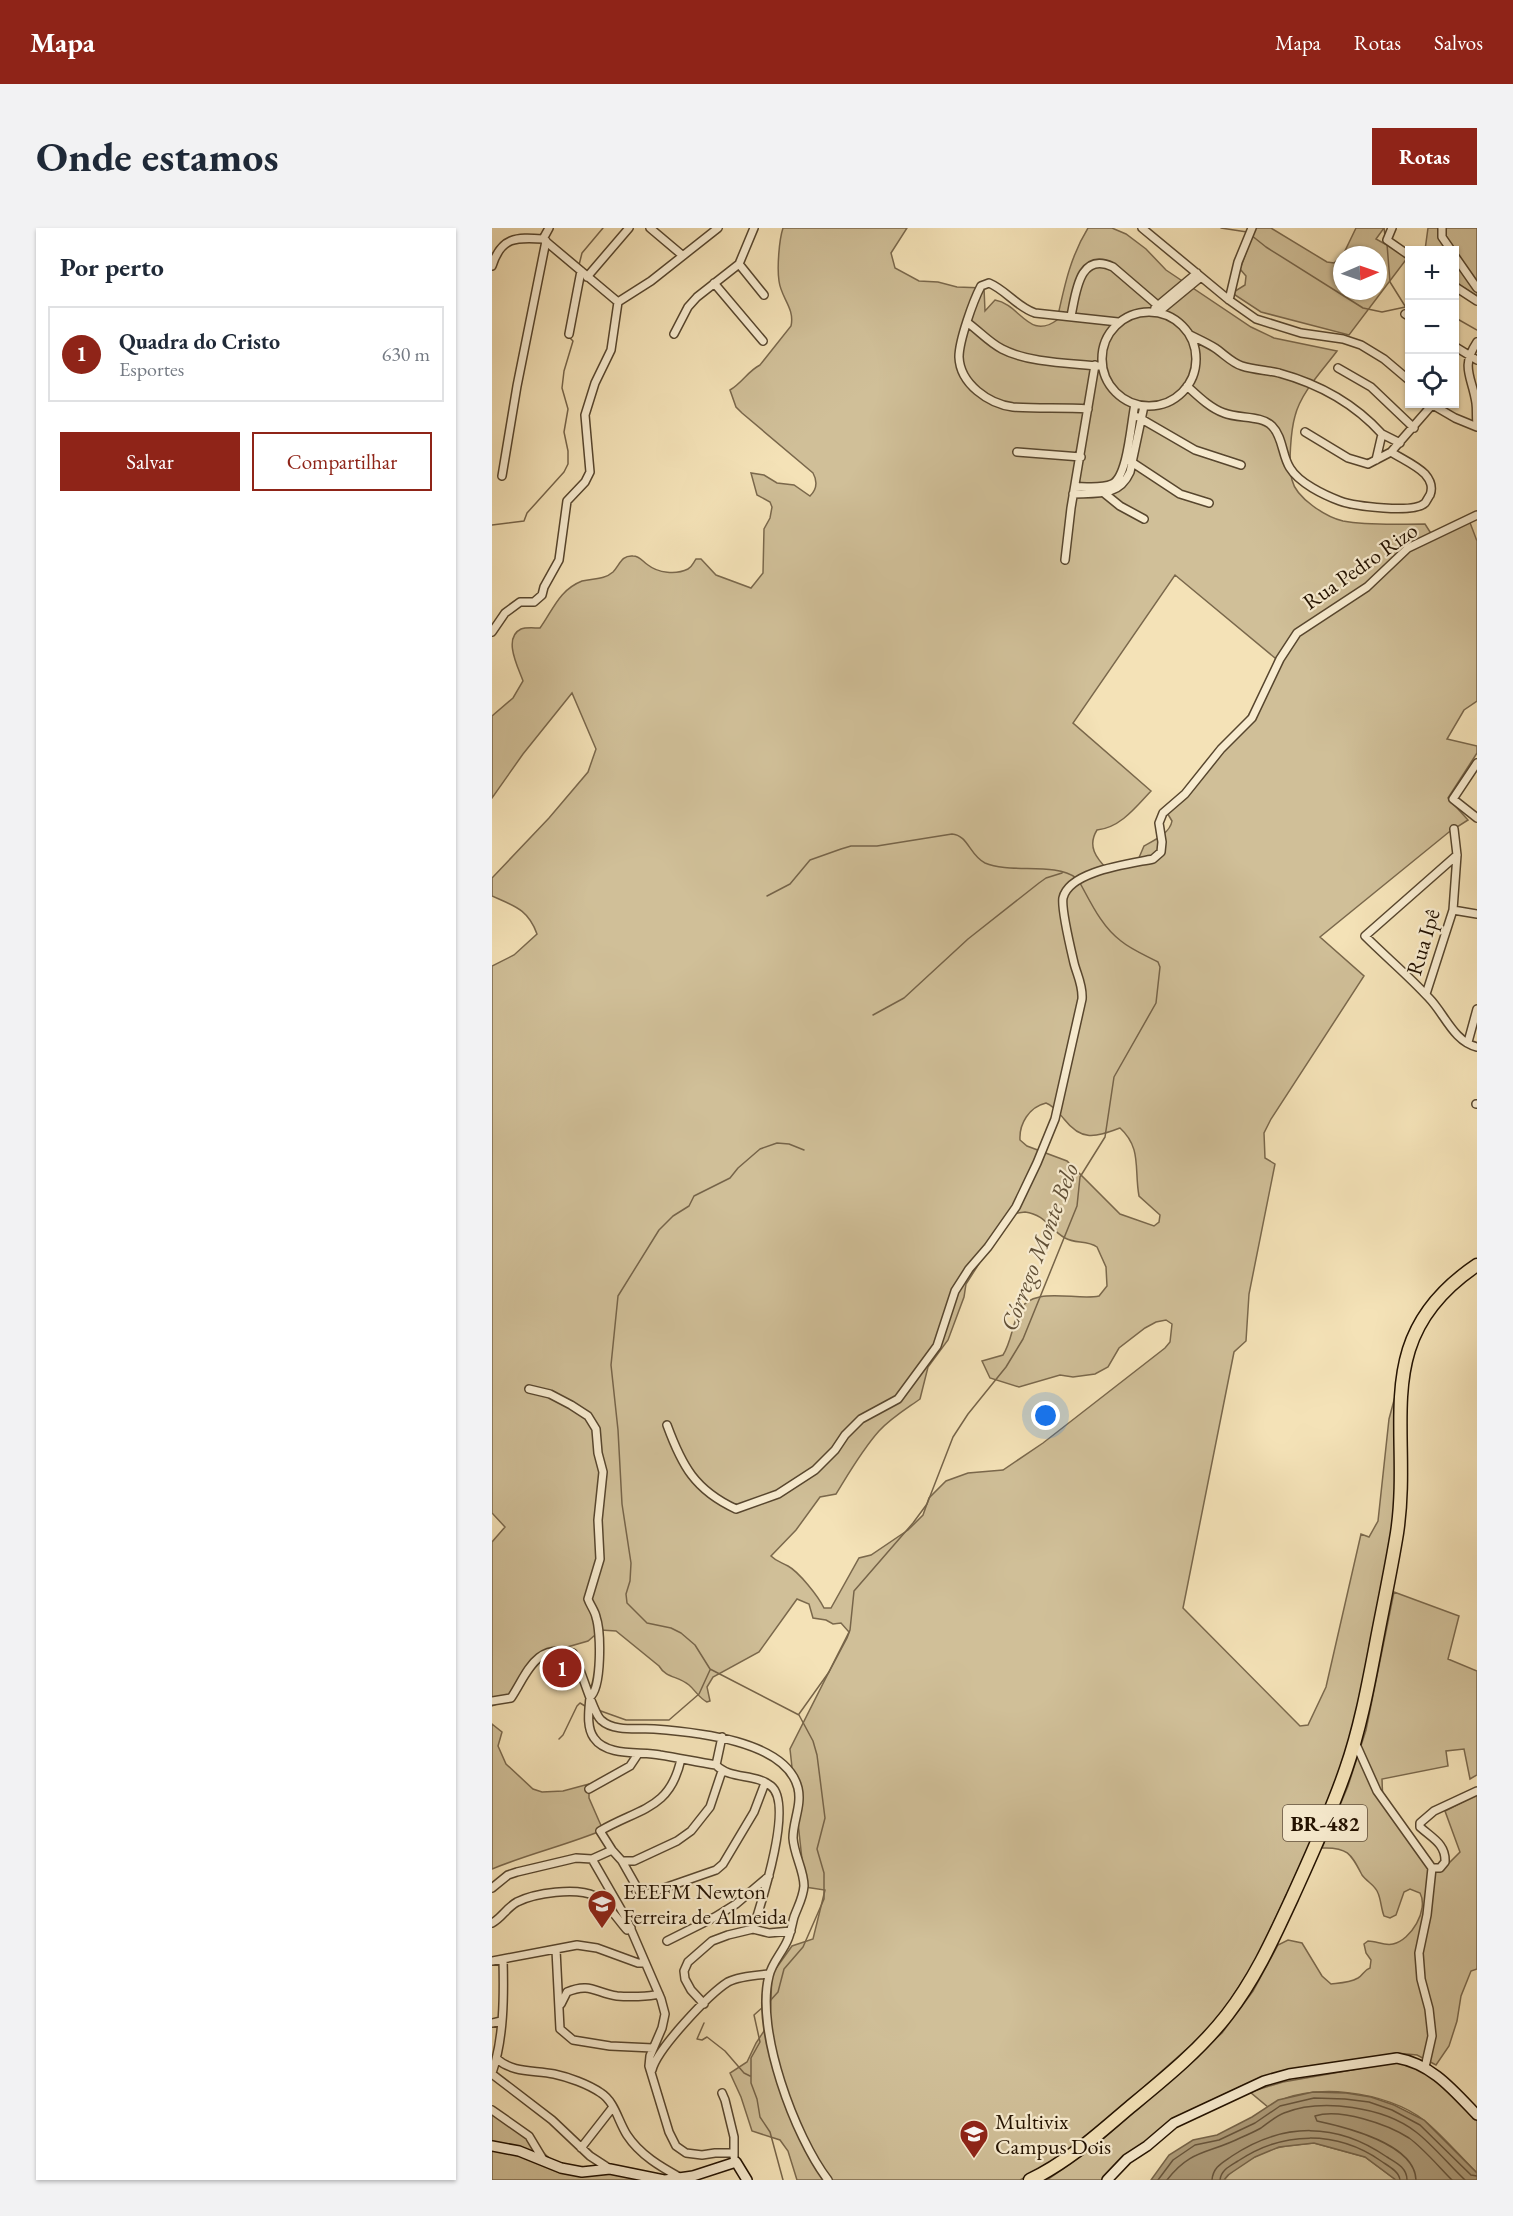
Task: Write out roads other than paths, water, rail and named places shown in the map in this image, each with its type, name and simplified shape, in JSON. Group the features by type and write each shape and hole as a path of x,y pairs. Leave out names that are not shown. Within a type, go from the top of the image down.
{"highway":[{"name":"BR-482","path":"1030,2180 1076,2152 1199,2046 1226,2016 1254,1976 1274,1937 1327,1819 1354,1741 1367,1690 1398,1522 1399,1403 1406,1359 1412,1340 1430,1310 1456,1280 1477,1265"}],"street":[{"path":"502,476 517,386 549,228"},
{"path":"587,277 629,228"},
{"path":"650,228 682,255"},
{"path":"492,632 505,613 519,602 534,602 542,595 558,560 567,501 585,482 591,467 585,415 611,350 618,302 658,276 718,228"},
{"path":"674,334 688,307 739,264 754,228"},
{"path":"1142,228 1229,300 1256,319 1301,333 1343,339 1362,345 1384,359 1405,377"},
{"path":"1392,228 1387,240 1405,253"},
{"path":"1442,228 1442,237 1448,246"},
{"path":"1229,300 1238,262 1251,232"},
{"path":"492,266 499,248 504,243 525,238 545,240 618,302"},
{"path":"1459,261 1477,288"},
{"path":"739,264 764,296"},
{"path":"1071,316 1078,282 1085,270 1094,264 1105,264 1113,267 1157,309 1177,320 1190,335 1195,348 1194,375 1187,386 1179,396 1157,406 1144,406 1123,399 1113,390 1098,366"},
{"path":"569,334 581,271"},
{"path":"1065,560 1088,409 1102,350 1108,335 1118,322 1128,316 1157,309 1199,275"},
{"path":"714,283 763,341"},
{"path":"1088,409 1013,407 986,398 964,377 961,367 961,345 975,297 984,283 996,286 1035,314 1118,322"},
{"path":"1459,289 1477,301"},
{"path":"968,323 1000,348 1015,354 1032,359 1098,366"},
{"path":"1190,335 1215,348 1240,366 1277,372 1336,396 1365,416 1382,434 1400,443"},
{"path":"1438,408 1455,418 1477,425 1476,404 1468,369 1469,355 1477,342"},
{"path":"1459,349 1477,360"},
{"path":"1338,368 1371,387 1414,428"},
{"name":"Rua Pedro Rizo","path":"1187,386 1207,403 1225,414 1255,418 1271,424 1290,468 1306,482 1340,501 1399,508 1419,507 1425,504 1431,491 1431,483 1427,476 1390,452"},
{"path":"1074,490 1104,493 1120,487 1126,481 1135,404"},
{"path":"1074,490 1112,484 1123,473 1129,460 1144,406"},
{"path":"1305,432 1353,460 1368,464 1390,452 1400,443 1428,408"},
{"path":"1133,415 1141,417 1195,450 1241,465"},
{"path":"1376,460 1382,434"},
{"path":"1017,452 1081,457"},
{"path":"1129,460 1180,494 1209,503"},
{"path":"1104,493 1120,506 1144,519"},
{"name":"Rua Pedro Rizo","path":"667,1425 680,1458 698,1484 720,1501 736,1509 778,1494 815,1470 861,1419 898,1399 937,1346 955,1291 1016,1207 1037,1163 1054,1119 1083,988 1074,964 1064,919 1062,900 1066,888 1078,879 1153,859 1161,852 1159,823 1163,813 1185,794 1221,749 1252,718 1280,659 1297,633 1366,587 1408,548 1477,515"},
{"path":"1477,763 1454,799 1477,818"},
{"name":"Rua Ipê","path":"1426,994 1453,910 1457,855 1454,829"},
{"path":"1457,855 1365,936 1426,994 1452,1029 1477,1047"},
{"path":"1453,910 1477,914"},
{"path":"1468,1042 1477,1009"},
{"path":"529,1389 550,1394 572,1405 588,1416 596,1429 598,1453 603,1472 598,1520 600,1559 588,1599 596,1616 599,1672 597,1687 590,1697 590,1730 595,1740 608,1748 638,1754 658,1754 716,1765 722,1771 772,1787 778,1796 780,1816 769,1876 753,1929"},
{"path":"492,1701 511,1698 527,1669 533,1663 542,1655 561,1649 573,1653 594,1710 601,1721 618,1728 722,1737 768,1754 790,1770 798,1789 793,1839 804,1886 788,1940 769,1974 768,2023 792,2114 805,2144 828,2180"},
{"path":"716,1765 722,1737"},
{"path":"1354,1741 1377,1791 1432,1868 1427,1915 1419,1953 1421,1979 1429,2009 1432,2036 1425,2067"},
{"path":"589,1788 630,1766 638,1754"},
{"path":"681,1760 677,1777 669,1791 658,1802 600,1831 622,1861 639,1891 644,1894 716,1870 723,1864 754,1812 765,1783"},
{"path":"622,1861 634,1861 677,1841 691,1831 710,1807 722,1771"},
{"path":"1432,1868 1440,1868 1445,1862 1446,1854 1443,1846 1420,1827 1420,1823 1434,1811 1477,1791"},
{"path":"492,1888 508,1875 517,1872 576,1858 592,1859 612,1850"},
{"path":"592,1859 639,1946 665,2014 662,2028 650,2056 651,2073 669,2132 676,2146 686,2153 702,2155 715,2152 734,2158"},
{"path":"667,1941 736,1904 769,1876"},
{"path":"492,1923 500,1919 504,1911 529,1897 566,1891 596,1896 629,1929"},
{"path":"704,2004 691,1990 685,1979 684,1971 688,1962 712,1941 753,1929 769,1933 791,1931"},
{"path":"492,1961 577,1946 597,1948 638,1963 645,1963"},
{"path":"556,1950 560,2029 573,2040 610,2046 653,2048"},
{"path":"503,1959 501,2021 497,2059 492,2074 552,2120 581,2148 610,2169"},
{"path":"651,2073 653,2064 667,2043 704,2004 729,1982 769,1974"},
{"path":"560,2010 562,1999 567,1992 577,1987 585,1987 615,1996 659,1994"},
{"path":"492,2023 501,2021"},
{"path":"1107,2180 1128,2159 1174,2123 1264,2081 1289,2074 1397,2058 1412,2060 1440,2077 1477,2115"},
{"path":"497,2059 517,2069 556,2075 592,2088 609,2099 628,2136 637,2147 662,2168 681,2178"},
{"path":"722,2094 734,2137 734,2158 747,2180"},
{"path":"581,2148 613,2107"},
{"path":"492,2110 529,2136 544,2162"},
{"path":"492,2146 519,2151 561,2168 582,2172 610,2169 664,2180 681,2178 734,2158"}],"water":[{"path":"1313,2092 1346,2093 1371,2097 1394,2105 1424,2120 1477,2173 1477,2180 1396,2180 1365,2157 1314,2143 1279,2147 1255,2157 1224,2180 1151,2180 1169,2155 1193,2140 1217,2135 1252,2117 1278,2100"}],"waterway":[{"path":"579,265 582,253 603,228"},
{"path":"1221,228 1247,232"},
{"path":"1384,228 1385,236"},
{"path":"1251,235 1266,247 1363,308 1382,312 1405,307"},
{"path":"1387,244 1390,282 1405,306"},
{"path":"566,335 577,274"},
{"path":"1459,320 1477,330"},
{"path":"492,525 524,521 527,513 564,472 568,464 564,432 568,409 562,388 564,371 573,341 570,338"},
{"path":"767,896 790,884 810,860 841,849 851,846 877,846 952,834 962,838 976,856 985,863 1007,868 1056,870 1076,878"},
{"path":"873,1015 904,998 968,939 1039,883 1062,873"},
{"name":"Córrego Monte Belo","path":"799,1714 829,1672 847,1638 854,1591 927,1504 953,1437 968,1414 1006,1367 1023,1339 1077,1206 1080,1177 1105,1137 1114,1077 1156,1003 1160,967 1158,962 1130,947 1108,929 1080,883"},
{"path":"769,2002 778,1992 784,1969 803,1947 824,1899 824,1873 817,1849 825,1818 817,1755 813,1741 799,1715 710,1669 695,1645 681,1633 671,1628 647,1623 627,1603 626,1594 630,1581 631,1563 622,1504 618,1430 611,1365 618,1296 659,1230 673,1216 689,1206 694,1196 730,1178 760,1149 777,1143 789,1144 804,1150"},
{"path":"598,1710 626,1720 669,1720 699,1694 710,1670"},
{"path":"559,1739 577,1706 580,1703 585,1706"},
{"name":"Córrego Monte Belo","path":"763,2007 754,2015 760,2042 751,2058 751,2083 760,2117 770,2132 783,2180"},
{"path":"704,2023 697,2039 702,2040 707,2037 725,2051 744,2073 750,2076"}],"place":[{"name":"Quadra do Cristo","path":"562,1668"},
{"name":"EEEFM Newton Ferreira de Almeida","path":"602,1930"},
{"name":"Multivix Campus Dois","path":"974,2160"}]}
